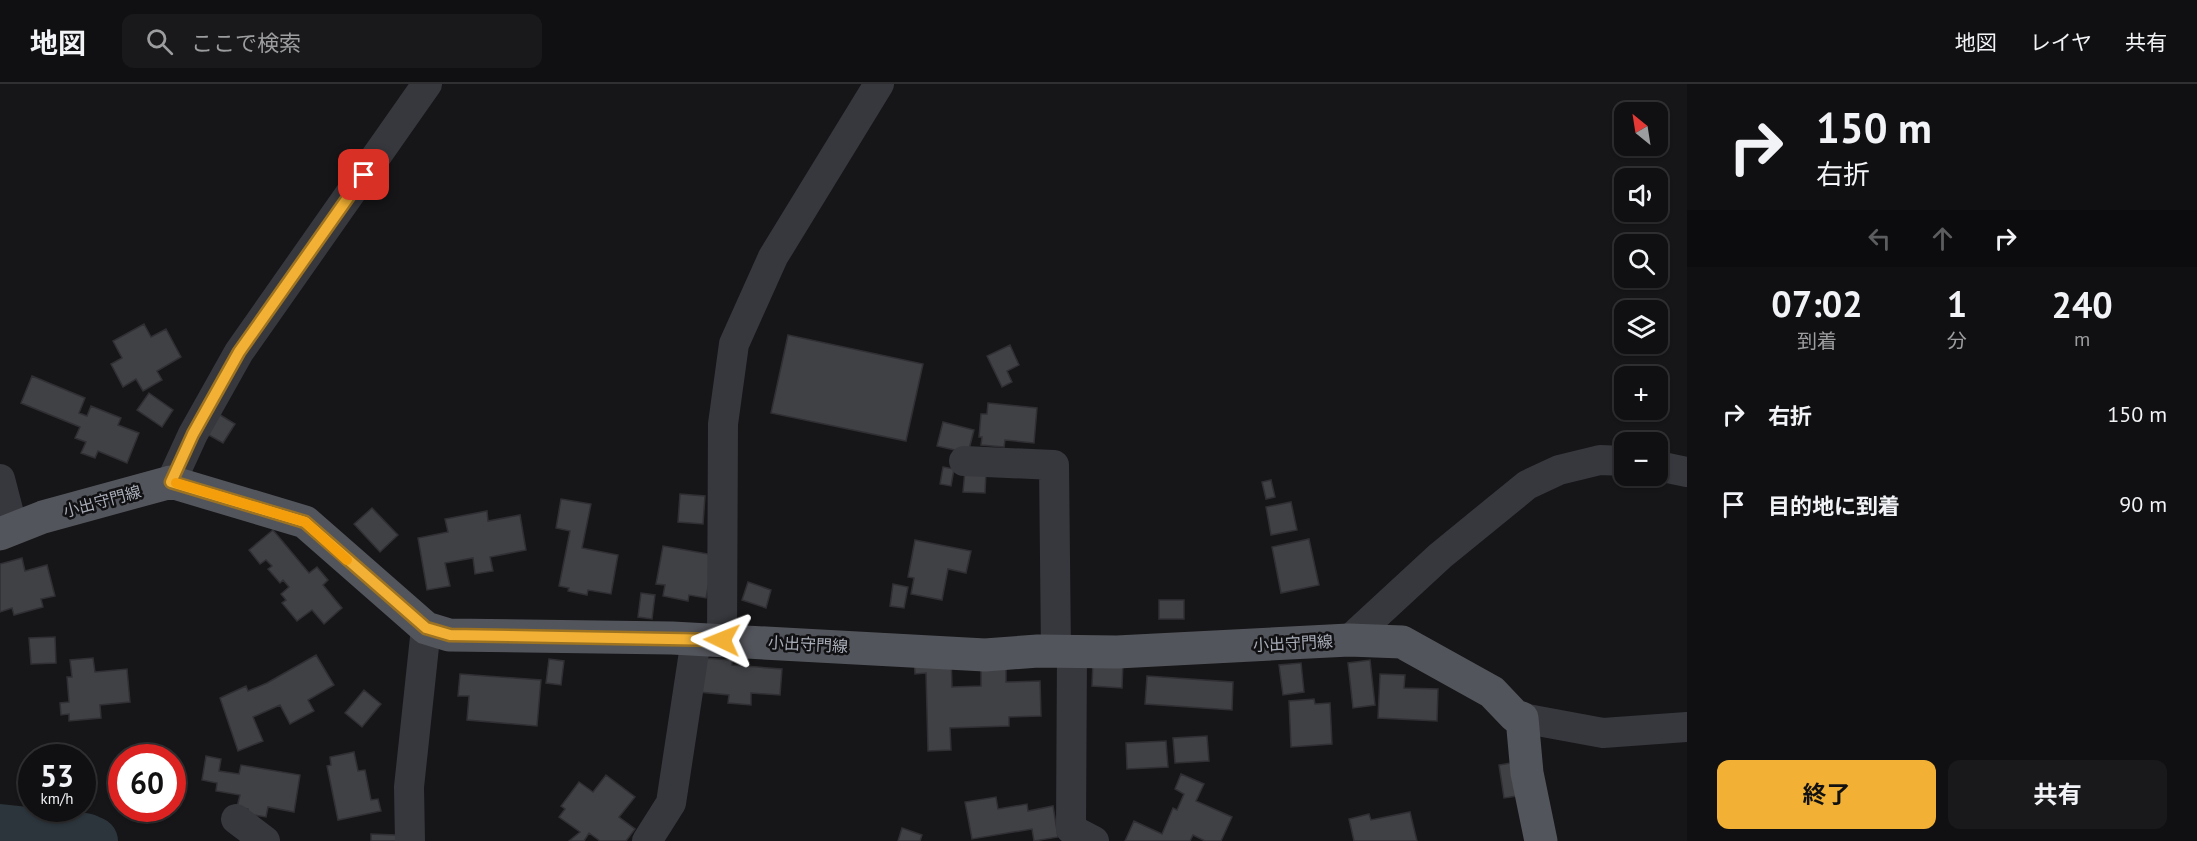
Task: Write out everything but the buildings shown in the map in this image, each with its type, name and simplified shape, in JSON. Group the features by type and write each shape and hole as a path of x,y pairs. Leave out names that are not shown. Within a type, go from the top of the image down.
{"main road":[{"name":"小出守門線","path":"7,531 43,517 171,482 305,522 426,628 450,635 709,639 985,655 1117,652 1349,640 1402,642 1492,692 1515,716 1522,718"},
{"path":"1522,718 1527,773 1541,841"}],"street":[{"path":"171,482 193,434 239,352 428,84"},
{"path":"647,841 671,803 709,639 723,424 734,344 773,257 879,84"},
{"path":"1349,640 1440,556 1527,485 1559,470 1600,460 1614,461"},
{"path":"964,461 1054,465 1075,837"},
{"path":"1668,468 1687,472"},
{"path":"0,479 7,531"},
{"path":"410,841 409,787 426,628"},
{"path":"1522,718 1603,733 1687,727"},
{"path":"236,819 265,841"}],"waterway":[{"path":"0,828 85,837 94,841"}],"slow traffic":[{"path":"176,483 305,522 347,560"}],"route":[{"path":"364,175 239,352 193,434 171,482 248,503 305,522 426,628 450,635 722,640"}]}
